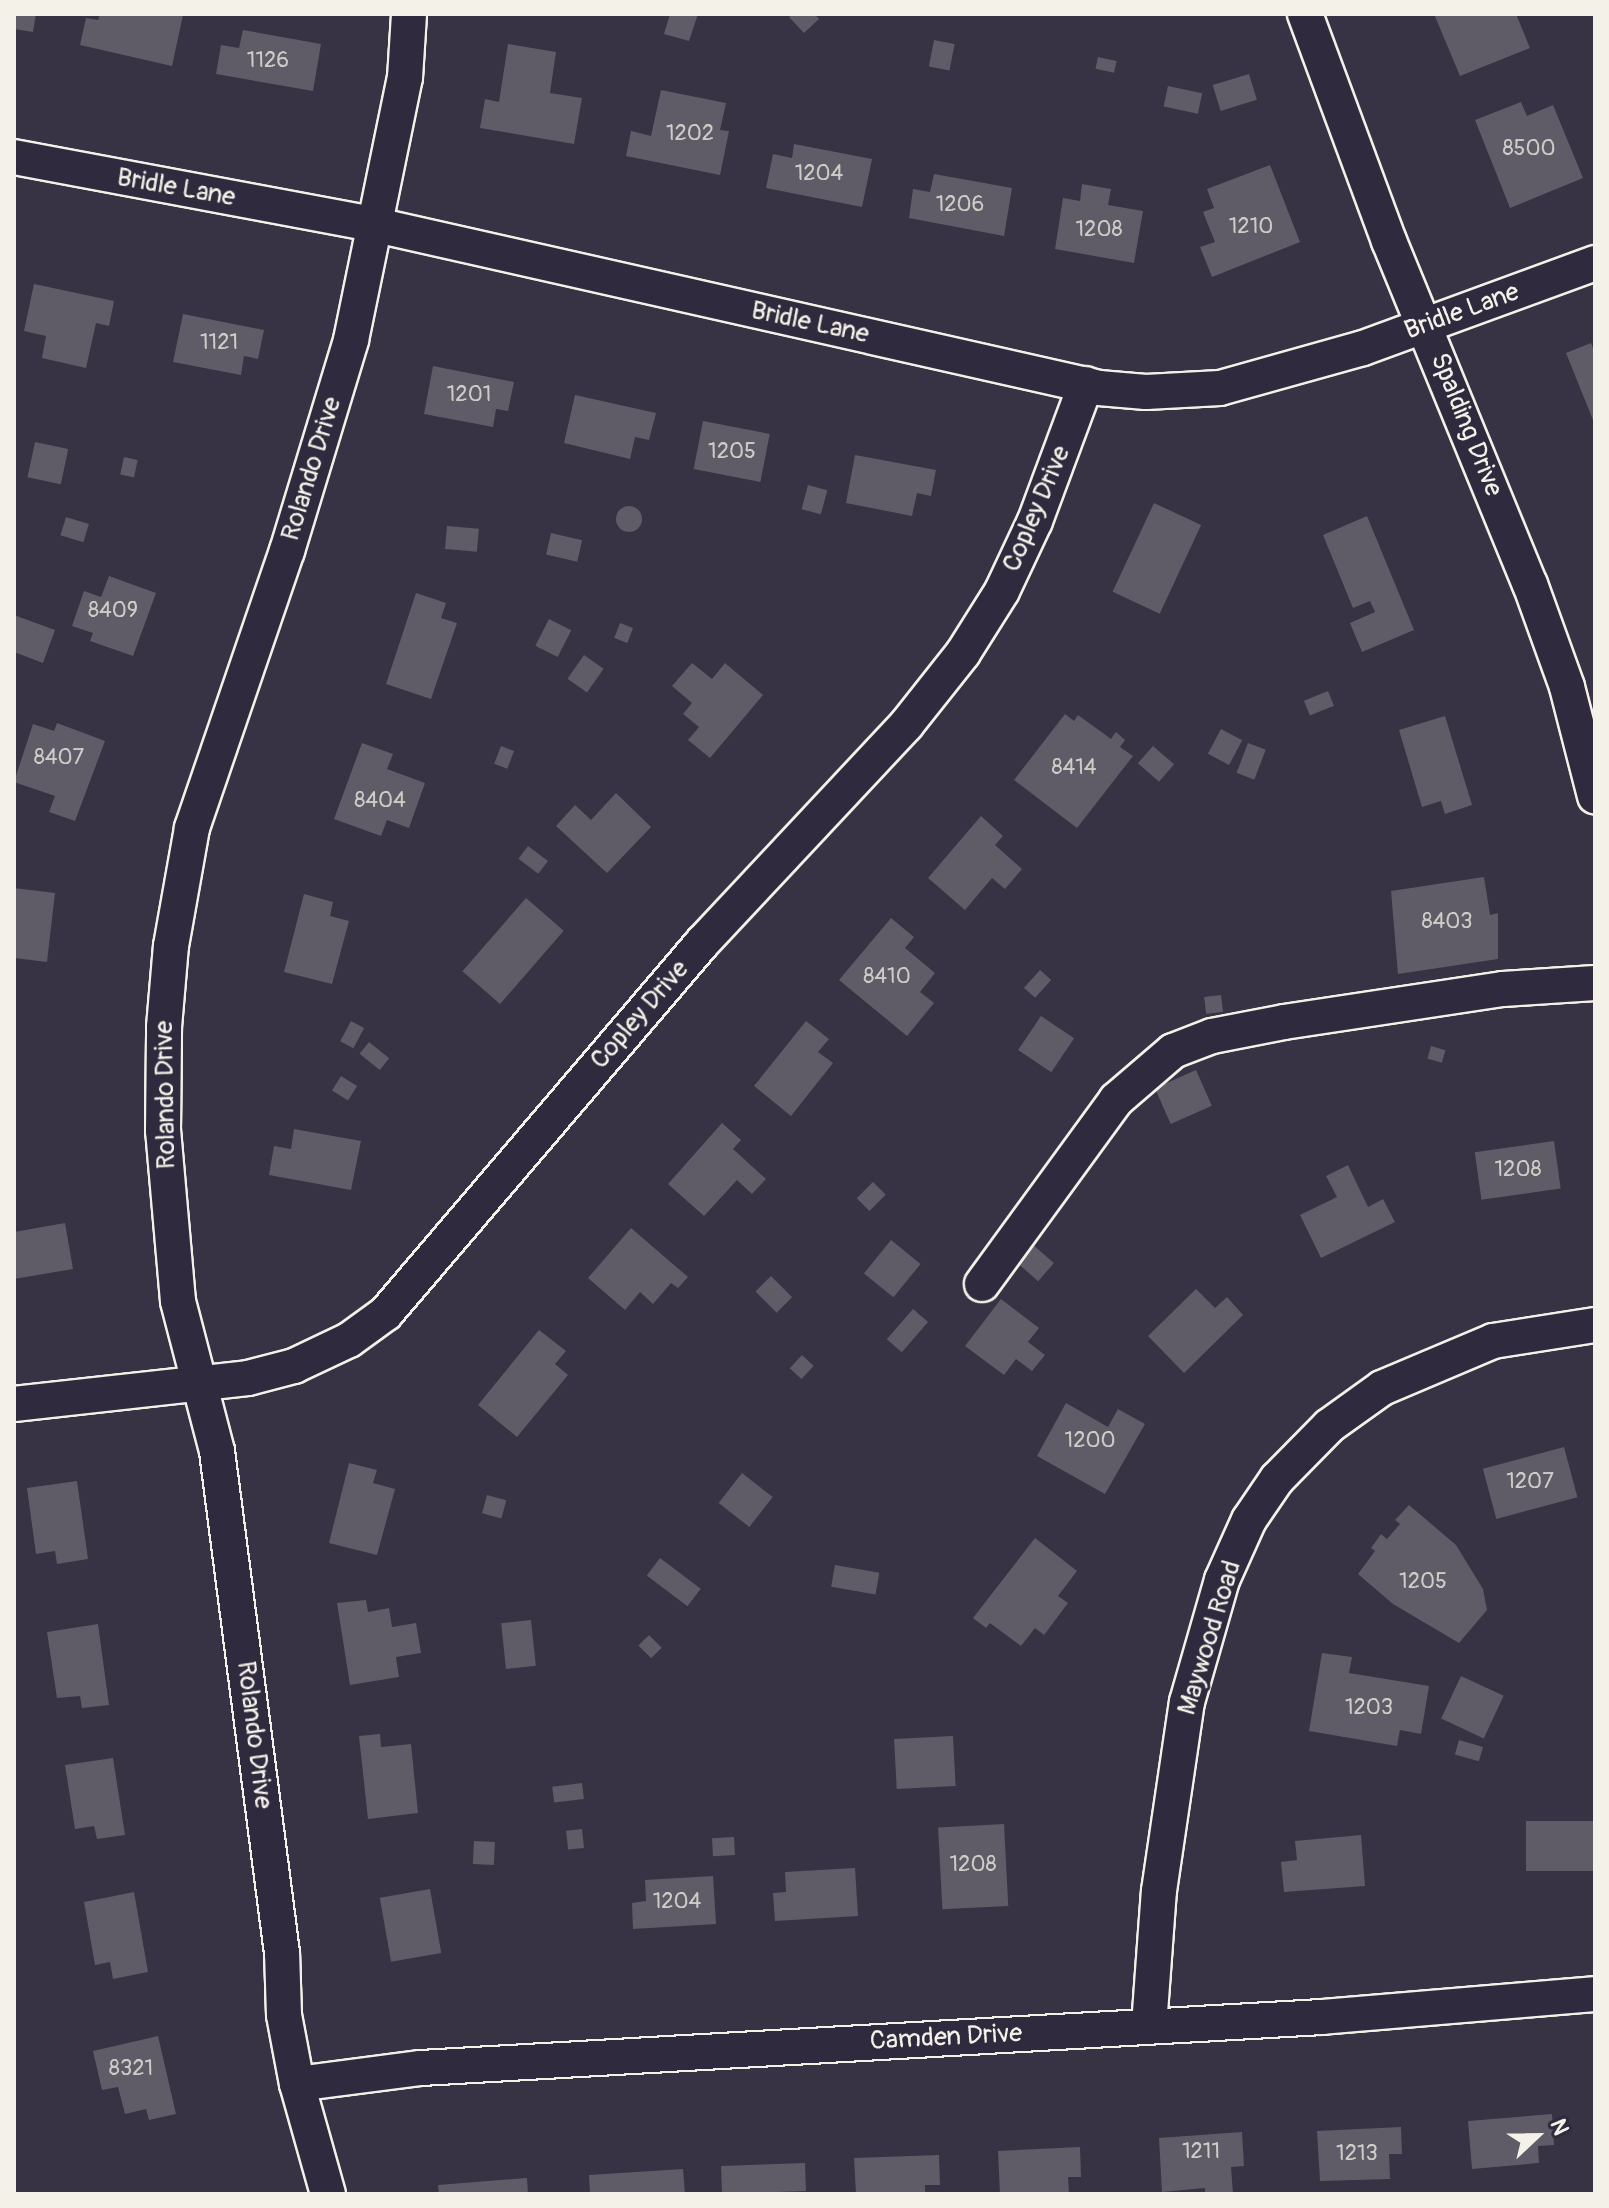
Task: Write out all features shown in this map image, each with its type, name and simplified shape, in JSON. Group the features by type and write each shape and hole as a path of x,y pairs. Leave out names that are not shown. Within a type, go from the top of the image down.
{"street":[{"name":"Rolando Drive","path":"328,2194 297,2084 284,2015 282,1953 217,1451 178,1301 163,1131 171,946 192,828 287,551 346,356 405,78 409,14"},
{"name":"Spalding Drive","path":"1305,14 1425,326 1530,584 1567,687 1595,796"},
{"name":"Bridle Lane","path":"14,157 376,225 1086,384 1146,392 1220,388 1425,326 1595,263"},
{"name":"Copley Drive","path":"14,1404 198,1381 248,1378 294,1366 349,1340 386,1313 693,953 906,725 963,653 1002,591 1035,521 1086,384"},
{"path":"982,1284 1116,1100 1173,1051 1212,1036 1284,1022 1503,989 1595,983"},
{"name":"Maywood Road","path":"1149,2026 1159,1891 1187,1702 1222,1580 1249,1520 1277,1479 1329,1426 1382,1388 1493,1341 1595,1325"},
{"name":"Camden Drive","path":"297,2084 421,2068 684,2050 1149,2026 1595,1994"}],"building":[{"path":"14,14 36,14 33,32 14,29"},
{"path":"100,14 183,15 172,66 80,45 86,18 98,20"},
{"path":"670,14 698,14 689,41 664,34"},
{"path":"793,14 814,14 819,19 804,33 789,17"},
{"path":"1434,14 1516,14 1530,48 1460,76"},
{"path":"243,30 321,44 313,91 216,74 221,45 239,48"},
{"path":"934,40 955,44 949,71 929,67"},
{"path":"508,44 556,52 550,93 582,98 574,144 480,128 485,99 499,102"},
{"path":"1098,57 1117,61 1114,73 1096,69"},
{"path":"1249,74 1257,100 1221,111 1213,85"},
{"path":"1168,86 1202,93 1198,114 1164,107"},
{"path":"661,90 726,103 720,130 729,131 720,175 626,156 631,131 651,136"},
{"path":"1521,102 1527,116 1553,105 1583,178 1510,208 1475,120"},
{"path":"794,144 872,159 862,207 766,188 773,154 792,158"},
{"path":"1270,165 1300,242 1212,277 1200,247 1215,242 1203,212 1214,208 1207,189"},
{"path":"934,174 1012,188 1004,236 909,218 913,189 930,192"},
{"path":"1082,184 1111,189 1108,205 1143,211 1134,263 1055,249 1063,198 1080,201"},
{"path":"34,284 114,301 109,326 96,323 86,368 42,358 46,336 24,331"},
{"path":"183,314 264,330 258,359 244,356 241,375 173,362"},
{"path":"1591,343 1595,353 1595,425 1566,353"},
{"path":"433,366 514,382 508,411 496,409 493,427 424,414"},
{"path":"575,395 656,413 649,440 635,437 630,459 564,443"},
{"path":"703,421 770,434 760,482 694,469"},
{"path":"35,442 68,449 61,484 28,477"},
{"path":"855,455 936,470 931,496 917,493 912,516 846,503"},
{"path":"124,457 138,460 134,478 120,475"},
{"path":"808,485 827,490 821,514 802,509"},
{"path":"1154,503 1201,525 1160,614 1113,592"},
{"path":"629,506 638,510 642,519 638,528 629,532 620,528 616,519 620,510"},
{"path":"1367,516 1414,630 1362,652 1350,623 1375,612 1370,601 1353,608 1323,535"},
{"path":"66,517 89,524 83,542 60,535"},
{"path":"447,526 479,529 477,552 445,549"},
{"path":"551,533 582,540 577,562 546,554"},
{"path":"109,576 156,593 133,656 90,641 93,633 72,626 84,591 101,597"},
{"path":"416,593 446,603 441,618 457,623 431,699 386,684"},
{"path":"14,615 55,630 43,663 14,652"},
{"path":"549,619 571,630 558,657 535,646"},
{"path":"620,623 633,628 627,643 614,638"},
{"path":"584,655 604,669 587,693 567,679"},
{"path":"692,663 712,679 725,663 763,695 710,758 688,740 699,727 683,714 692,703 672,686"},
{"path":"1328,691 1334,706 1310,716 1304,701"},
{"path":"1065,714 1074,721 1078,715 1111,739 1116,732 1125,740 1120,747 1133,756 1077,828 1014,780"},
{"path":"1445,716 1472,805 1445,814 1441,801 1422,807 1399,730"},
{"path":"57,723 105,741 75,821 49,812 55,796 14,782 33,724 54,731"},
{"path":"1221,729 1242,740 1229,765 1208,754"},
{"path":"362,743 393,754 387,769 425,783 409,828 387,820 381,836 334,819"},
{"path":"1248,743 1266,750 1254,780 1237,773"},
{"path":"501,746 514,751 507,769 494,764"},
{"path":"1153,746 1174,764 1159,782 1138,763"},
{"path":"616,793 651,827 607,873 556,826 575,805 591,820"},
{"path":"981,816 1003,836 995,845 1022,869 1005,889 992,878 965,910 928,878"},
{"path":"528,846 548,861 538,874 518,859"},
{"path":"1484,877 1490,915 1498,913 1498,959 1398,974 1391,891"},
{"path":"14,888 55,893 47,962 14,958"},
{"path":"304,894 333,902 330,916 349,921 332,984 284,972"},
{"path":"526,898 564,931 500,1004 462,971"},
{"path":"891,918 914,937 905,948 935,973 920,992 934,1003 907,1036 839,980"},
{"path":"1040,970 1051,980 1035,998 1024,988"},
{"path":"1221,995 1223,1012 1206,1014 1204,997"},
{"path":"1041,1016 1074,1038 1051,1072 1018,1050"},
{"path":"351,1021 364,1028 353,1048 340,1041"},
{"path":"806,1021 829,1039 818,1052 833,1063 791,1116 754,1086"},
{"path":"369,1042 389,1058 380,1070 360,1054"},
{"path":"1431,1046 1445,1050 1442,1063 1427,1058"},
{"path":"1196,1070 1212,1106 1171,1124 1155,1088"},
{"path":"341,1076 357,1086 348,1100 332,1090"},
{"path":"722,1123 741,1140 733,1149 766,1179 752,1194 737,1180 704,1216 668,1184"},
{"path":"294,1129 361,1141 351,1190 269,1175 274,1146 291,1149"},
{"path":"1554,1141 1561,1189 1481,1200 1475,1152"},
{"path":"1348,1165 1368,1207 1383,1199 1395,1222 1321,1258 1300,1215 1337,1197 1326,1176"},
{"path":"873,1182 886,1195 869,1211 857,1198"},
{"path":"65,1223 73,1269 14,1279 14,1232"},
{"path":"631,1228 688,1277 678,1288 671,1283 653,1304 640,1292 625,1310 588,1278"},
{"path":"891,1240 921,1264 893,1297 864,1273"},
{"path":"1032,1244 1054,1263 1038,1281 1016,1262"},
{"path":"771,1276 792,1297 777,1313 755,1292"},
{"path":"1196,1289 1215,1308 1227,1297 1243,1315 1184,1373 1148,1336"},
{"path":"1001,1299 1039,1328 1028,1342 1045,1355 1032,1371 1016,1359 1004,1375 965,1346"},
{"path":"913,1309 928,1322 902,1352 887,1339"},
{"path":"539,1330 566,1351 555,1364 568,1375 517,1437 478,1405"},
{"path":"802,1355 814,1366 801,1379 790,1368"},
{"path":"1066,1403 1108,1427 1118,1409 1145,1424 1105,1494 1037,1456"},
{"path":"1564,1447 1577,1497 1496,1519 1483,1469"},
{"path":"349,1463 377,1470 373,1483 395,1489 377,1555 329,1543"},
{"path":"742,1473 773,1497 749,1527 719,1503"},
{"path":"77,1481 88,1559 57,1564 55,1551 36,1554 27,1488"},
{"path":"487,1495 506,1500 501,1519 482,1513"},
{"path":"1409,1505 1456,1545 1483,1589 1487,1610 1459,1643 1393,1604 1358,1574 1375,1551 1371,1548 1381,1534 1387,1539 1400,1524 1395,1520"},
{"path":"1035,1538 1077,1571 1058,1596 1068,1603 1044,1635 1035,1628 1021,1646 990,1623 986,1628 973,1618"},
{"path":"660,1558 701,1589 687,1606 647,1576"},
{"path":"835,1565 879,1573 875,1594 831,1587"},
{"path":"366,1600 368,1612 389,1608 392,1627 416,1623 421,1653 396,1657 399,1677 350,1685 337,1603"},
{"path":"531,1620 536,1666 506,1669 501,1623"},
{"path":"98,1624 109,1705 82,1708 80,1696 57,1698 47,1632"},
{"path":"649,1635 662,1648 651,1658 638,1646"},
{"path":"1322,1653 1352,1657 1349,1673 1429,1686 1421,1734 1400,1730 1397,1746 1309,1731"},
{"path":"1461,1676 1504,1696 1484,1738 1441,1719"},
{"path":"380,1734 381,1747 411,1744 418,1813 368,1819 359,1736"},
{"path":"953,1736 956,1786 897,1789 894,1739"},
{"path":"1459,1740 1483,1747 1479,1761 1455,1754"},
{"path":"113,1758 125,1835 97,1839 94,1826 75,1829 65,1765"},
{"path":"582,1783 584,1799 554,1803 552,1787"},
{"path":"1526,1821 1595,1821 1595,1871 1526,1871"},
{"path":"1004,1824 1008,1906 942,1909 938,1827"},
{"path":"582,1829 584,1848 568,1850 566,1831"},
{"path":"1361,1835 1365,1886 1284,1892 1281,1862 1297,1860 1295,1841"},
{"path":"734,1837 735,1855 713,1856 712,1838"},
{"path":"474,1841 495,1842 494,1865 473,1864"},
{"path":"855,1868 858,1916 775,1921 773,1893 786,1892 785,1872"},
{"path":"713,1876 716,1924 633,1929 632,1903 646,1901 645,1880"},
{"path":"430,1889 441,1953 391,1962 380,1898"},
{"path":"134,1892 148,1972 113,1979 110,1962 95,1965 84,1902"},
{"path":"158,2036 176,2114 149,2120 146,2109 125,2114 118,2087 102,2090 93,2051"},
{"path":"1552,2114 1554,2145 1538,2146 1539,2163 1472,2169 1468,2121"},
{"path":"1401,2127 1402,2154 1389,2154 1390,2179 1320,2181 1317,2131"},
{"path":"1242,2132 1244,2166 1231,2167 1233,2194 1205,2194 1205,2188 1162,2192 1159,2138"},
{"path":"1080,2147 1081,2177 1068,2177 1069,2194 1000,2194 998,2151"},
{"path":"939,2155 940,2185 925,2185 925,2194 856,2194 854,2158"},
{"path":"805,2163 806,2191 722,2194 721,2166"},
{"path":"683,2169 685,2194 590,2194 589,2175"},
{"path":"527,2178 528,2194 439,2194 438,2185"}]}
